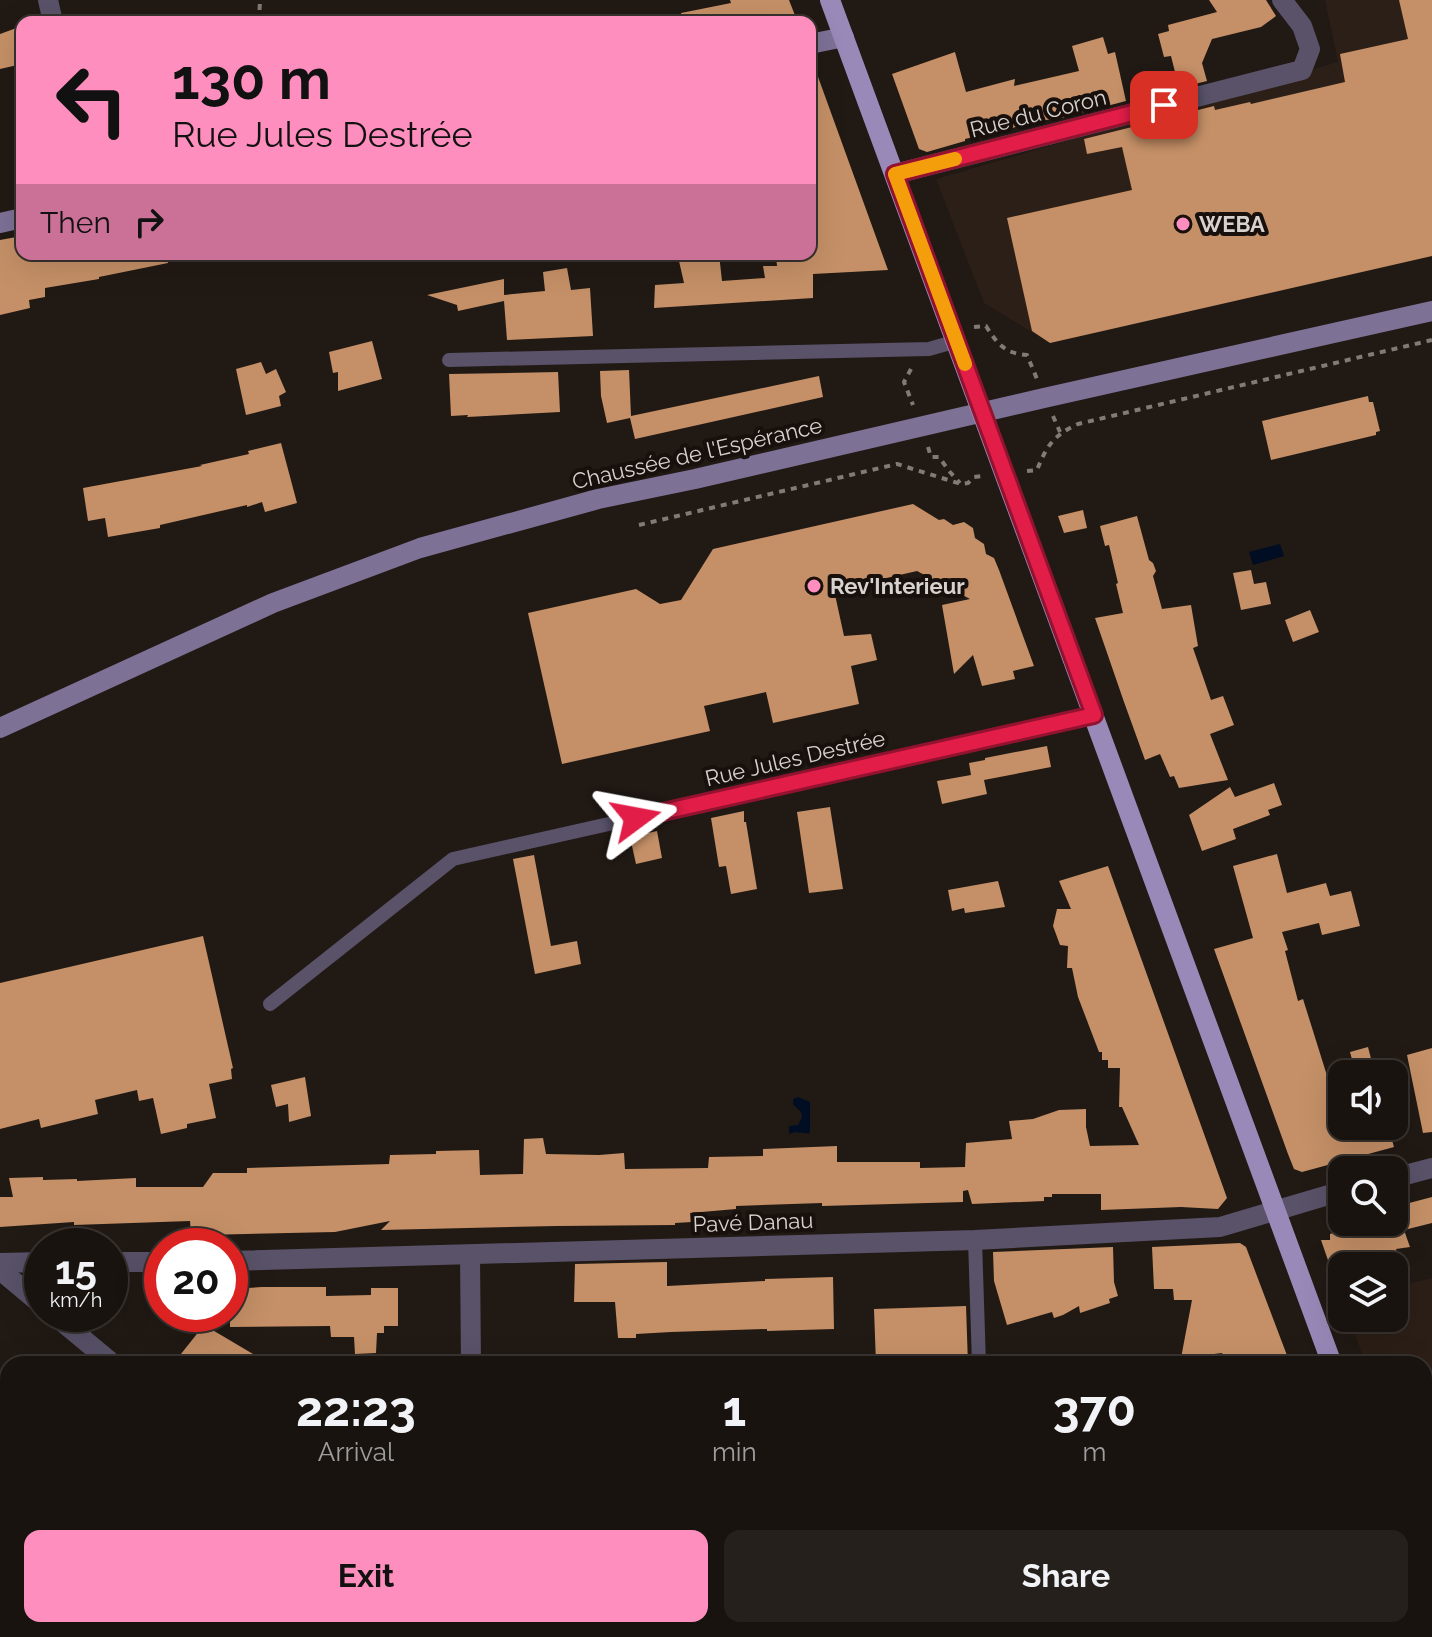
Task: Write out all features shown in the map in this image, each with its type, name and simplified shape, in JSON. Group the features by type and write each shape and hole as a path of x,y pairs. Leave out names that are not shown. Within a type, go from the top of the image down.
{"main road":[{"path":"830,0 1329,1356"},
{"path":"816,43 844,37"},
{"name":"Chaussée de l'Espérance","path":"0,728 273,603 420,548 598,499 1432,311"}],"street":[{"name":"Rue du Coron","path":"895,174 1302,70 1310,49 1302,26 1282,0"},
{"path":"1408,1174 1432,1168"},
{"name":"Pavé Danau","path":"248,1261 975,1240 1220,1227 1328,1195"},
{"path":"470,1255 471,1356"},
{"path":"0,1263 24,1262"},
{"path":"0,1270 24,1290"},
{"path":"75,1332 103,1356"}],"lane":[{"path":"449,360 929,349 954,335"},
{"name":"Rue Jules Destrée","path":"270,1004 453,859 1094,715"},
{"path":"975,1240 979,1356"}],"path":[{"path":"954,335 986,326 1005,350 1027,355 1060,432"},
{"path":"639,525 897,464 961,484 968,483 974,477 1037,470 1045,449 1060,432 1078,424 1432,340"},
{"path":"920,349 904,382 931,457 939,457 961,484"}],"shaded area":[{"path":"1325,0 1432,0 1432,256 1050,343 984,303 936,179 1338,62"},
{"path":"1432,1278 1432,1356 1363,1356 1354,1332 1408,1332 1408,1284"}],"water":[{"path":"1280,544 1284,556 1253,565 1249,552"},
{"path":"798,1097 810,1102 810,1133 789,1134 789,1126 798,1125 802,1117 793,1104 793,1099"}],"building":[{"path":"730,0 789,0 795,16 681,16 681,13 731,3"},
{"path":"1209,0 1266,0 1276,16 1261,27 1212,39 1202,63 1207,81 1179,88 1171,56 1164,57 1158,34 1169,31 1168,25 1217,12"},
{"path":"1399,0 1432,0 1432,256 1050,343 1032,331 1007,218 1132,190 1122,147 1087,154 1084,139 1187,116 1186,113 1214,106 1215,110 1251,104 1345,82 1340,54 1408,39"},
{"path":"16,28 16,65 0,69 0,34"},
{"path":"1103,37 1108,54 1115,52 1126,101 965,139 927,152 919,149 892,74 955,52 966,92 1015,79 1014,86 1079,71 1072,46"},
{"path":"816,71 888,270 813,274 813,298 654,308 655,285 684,283 679,261 720,260 722,281 765,278 763,266 777,266 776,260 816,260"},
{"path":"16,237 16,260 168,260 168,263 45,288 45,297 29,300 30,308 0,315 0,240"},
{"path":"567,268 571,290 590,288 593,336 507,340 504,301 458,311 457,305 427,295 504,279 504,295 545,291 543,272"},
{"path":"372,341 382,379 338,391 338,372 333,373 329,352"},
{"path":"261,362 266,374 276,369 286,392 279,396 281,406 246,415 236,369"},
{"path":"629,370 631,416 819,376 823,397 635,439 630,418 607,423 601,396 600,371"},
{"path":"558,372 560,412 451,416 449,374"},
{"path":"1368,396 1369,402 1373,402 1380,431 1376,435 1271,460 1262,421"},
{"path":"281,443 297,503 265,512 262,502 160,525 160,528 108,537 105,518 88,521 83,488 202,466"},
{"path":"913,504 939,520 944,519 953,525 964,522 973,528 975,538 984,544 986,554 994,558 1034,666 1013,671 1015,679 982,686 973,655 954,674 942,605 970,599 917,571 834,590 844,636 871,634 877,660 851,666 859,704 773,723 766,692 704,706 710,731 562,764 528,613 636,589 660,604 681,600 713,549"},
{"path":"1083,510 1087,528 1064,533 1058,516"},
{"path":"1137,516 1149,560 1156,571 1153,576 1162,609 1191,605 1198,646 1193,648 1211,700 1223,696 1234,725 1210,734 1228,780 1179,788 1174,776 1170,777 1160,754 1145,760 1095,618 1123,613 1109,545 1105,546 1100,526"},
{"path":"1251,570 1254,584 1266,582 1271,604 1241,610 1233,573"},
{"path":"1310,610 1319,632 1293,642 1285,620"},
{"path":"1047,746 1051,767 984,780 987,794 942,804 937,781 971,775 969,763"},
{"path":"1274,783 1282,805 1268,810 1270,815 1233,829 1236,839 1202,851 1189,815 1230,787 1235,797"},
{"path":"830,807 843,889 809,893 797,812"},
{"path":"744,811 757,889 731,894 726,866 719,867 711,818"},
{"path":"657,831 662,858 636,864 630,837"},
{"path":"1277,854 1287,893 1326,883 1330,896 1351,891 1360,926 1322,935 1319,923 1282,932 1288,950 1285,951 1298,1001 1303,999 1328,1079 1328,1140 1392,1140 1394,1147 1361,1156 1328,1156 1328,1165 1302,1172 1294,1169 1214,949 1253,938 1233,866"},
{"path":"534,855 551,946 577,941 581,964 535,974 513,859"},
{"path":"1108,866 1227,1198 1218,1209 1101,1210 1101,1194 1052,1194 1052,1197 1044,1197 1044,1201 972,1204 968,1190 963,1191 963,1202 736,1206 736,1209 690,1213 692,1222 675,1225 381,1230 390,1221 335,1232 248,1234 248,1228 191,1228 190,1221 74,1225 74,1222 0,1227 0,1197 13,1197 9,1178 43,1177 43,1180 77,1181 136,1178 136,1187 203,1187 213,1173 247,1173 247,1168 389,1164 390,1155 479,1150 480,1175 523,1174 524,1139 543,1138 546,1154 624,1153 625,1169 708,1168 709,1157 763,1156 763,1149 837,1146 837,1162 920,1162 920,1168 965,1167 966,1143 1012,1139 1009,1121 1033,1119 1059,1110 1086,1109 1090,1146 1139,1145 1122,1107 1119,1107 1120,1068 1108,1068 1108,1060 1102,1060 1102,1052 1099,1052 1078,997 1072,968 1067,968 1068,946 1060,945 1053,926 1057,909 1071,909 1059,881"},
{"path":"998,881 1005,907 965,913 964,908 952,911 948,890"},
{"path":"203,936 233,1068 232,1079 209,1084 216,1118 161,1134 153,1098 139,1101 137,1090 95,1100 98,1114 41,1128 39,1119 0,1129 0,983"},
{"path":"1368,1047 1371,1060 1352,1060 1350,1052"},
{"path":"1432,1048 1432,1132 1423,1133 1407,1055"},
{"path":"305,1077 311,1116 289,1122 288,1104 276,1107 271,1085"},
{"path":"1432,1197 1432,1223 1408,1229 1408,1203"},
{"path":"1330,1236 1406,1236 1410,1247 1396,1249 1397,1252 1328,1252 1328,1260 1321,1240 1330,1240"},
{"path":"1240,1243 1246,1247 1287,1356 1223,1356 1222,1353 1181,1356 1192,1300 1174,1300 1173,1289 1154,1289 1152,1247"},
{"path":"1113,1247 1114,1282 1118,1296 1109,1299 1110,1303 1080,1313 1079,1306 1054,1318 1052,1312 1007,1325 994,1281 993,1252"},
{"path":"667,1262 667,1286 833,1277 834,1329 671,1332 618,1338 615,1302 574,1302 575,1264"},
{"path":"326,1287 326,1296 371,1295 371,1288 398,1288 398,1326 384,1326 384,1333 377,1333 376,1353 355,1354 354,1337 331,1337 330,1326 248,1327 248,1288"},
{"path":"966,1306 968,1356 876,1356 874,1309"},
{"path":"198,1332 216,1332 256,1356 179,1356"}],"slow traffic":[{"path":"955,159 895,174 965,364"}],"place":[{"name":"WEBA","path":"1183,224"},
{"name":"Rev'Interieur","path":"814,586"}],"route":[{"path":"636,818 1094,715 895,174 1164,105"}]}
